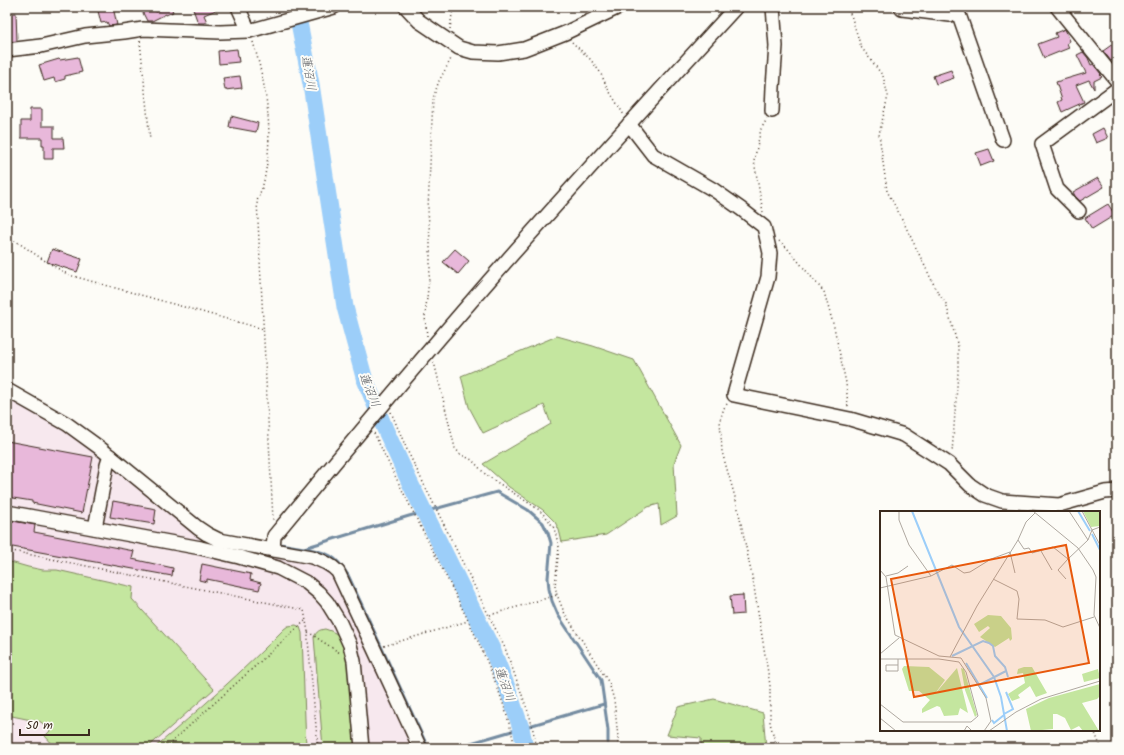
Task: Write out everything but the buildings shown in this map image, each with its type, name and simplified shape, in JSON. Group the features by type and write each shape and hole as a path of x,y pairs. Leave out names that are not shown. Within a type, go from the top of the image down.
{"street":[{"path":"238,7 249,31"},
{"path":"7,50 41,46 85,36 143,29 220,32 249,31 334,7"},
{"path":"406,7 419,21 454,45 473,52 498,53 537,44 565,33 619,7"},
{"path":"273,550 274,536 370,419 501,267 736,7"},
{"path":"772,111 776,46 773,7"},
{"path":"901,7 950,15 958,8 1003,140"},
{"path":"1057,7 1117,81"},
{"path":"1079,211 1057,190 1042,144 1117,89"},
{"path":"629,124 653,154 714,190 741,208 764,227 770,253 768,277 734,395 850,419 904,435 949,464 970,485 986,495 1002,501 1059,505 1117,490"},
{"path":"7,390 68,424 207,534 219,540 312,557 325,562 334,568 338,572 420,748"},
{"path":"95,528 110,456"},
{"path":"7,512 201,548 239,557 278,568 306,583 319,593 327,602 346,634 354,662 362,748"}],"path":[{"path":"453,7 454,45 452,56 439,81 433,98 428,210 430,269 425,317 428,351 433,355 454,448 460,454 472,460 486,475 538,509 554,528 559,547 555,586 557,595 564,612 609,683 614,700 618,748"},
{"path":"845,7 851,15 862,47 883,76 888,96 879,134 887,191 936,289 946,304 958,347 958,373 952,457 949,464"},
{"path":"139,30 150,140"},
{"path":"249,31 261,67 270,133 265,175 257,201 274,536"},
{"path":"565,33 590,59 600,72 608,89 629,124"},
{"path":"772,111 761,129 754,161 765,219 764,227 787,248 824,292 834,327 846,383 850,419"},
{"path":"7,237 68,274 263,329"},
{"path":"734,395 724,408 720,420 722,452 737,504 753,581 770,685 770,723 777,748"},
{"path":"384,403 393,416 408,452 505,648 530,716 537,748"},
{"path":"370,419 412,510 492,672 507,712 516,748"},
{"path":"7,550 304,610 308,632 318,748"},
{"path":"489,615 557,595"},
{"path":"165,748 306,620"},
{"path":"386,646 468,621"},
{"path":"308,632 354,662"},
{"path":"1094,731 1101,748"}],"shaded area":[{"path":"7,396 54,424 101,455 138,488 195,533 303,559 331,570 415,748 7,748"}],"green space":[{"path":"557,336 634,360 681,445 674,463 677,516 661,525 659,504 648,507 606,535 562,542 555,522 543,510 509,487 483,464 551,424 544,405 483,433 469,407 461,376"},
{"path":"7,561 28,567 43,570 57,570 133,587 132,599 214,689 147,748 56,748 45,736 50,731 41,722 7,715"},
{"path":"296,625 300,627 302,633 306,748 154,748 253,660 284,629 288,626"},
{"path":"325,629 337,634 343,641 349,673 355,748 323,748 314,637 318,631"},
{"path":"714,699 763,713 766,748 701,748 701,738 667,735 678,707"}],"waterway":[{"name":"蓮沼川","path":"296,7 311,84 345,307 364,377 385,429 410,483 492,649 521,728 525,748"},
{"path":"280,544 304,548 409,516 497,492 528,510 543,523 551,543 548,578 549,589 558,615 601,680 608,730 608,742"},
{"path":"305,548 325,553 335,559 348,575 428,748"},
{"path":"454,748 604,704"}]}
